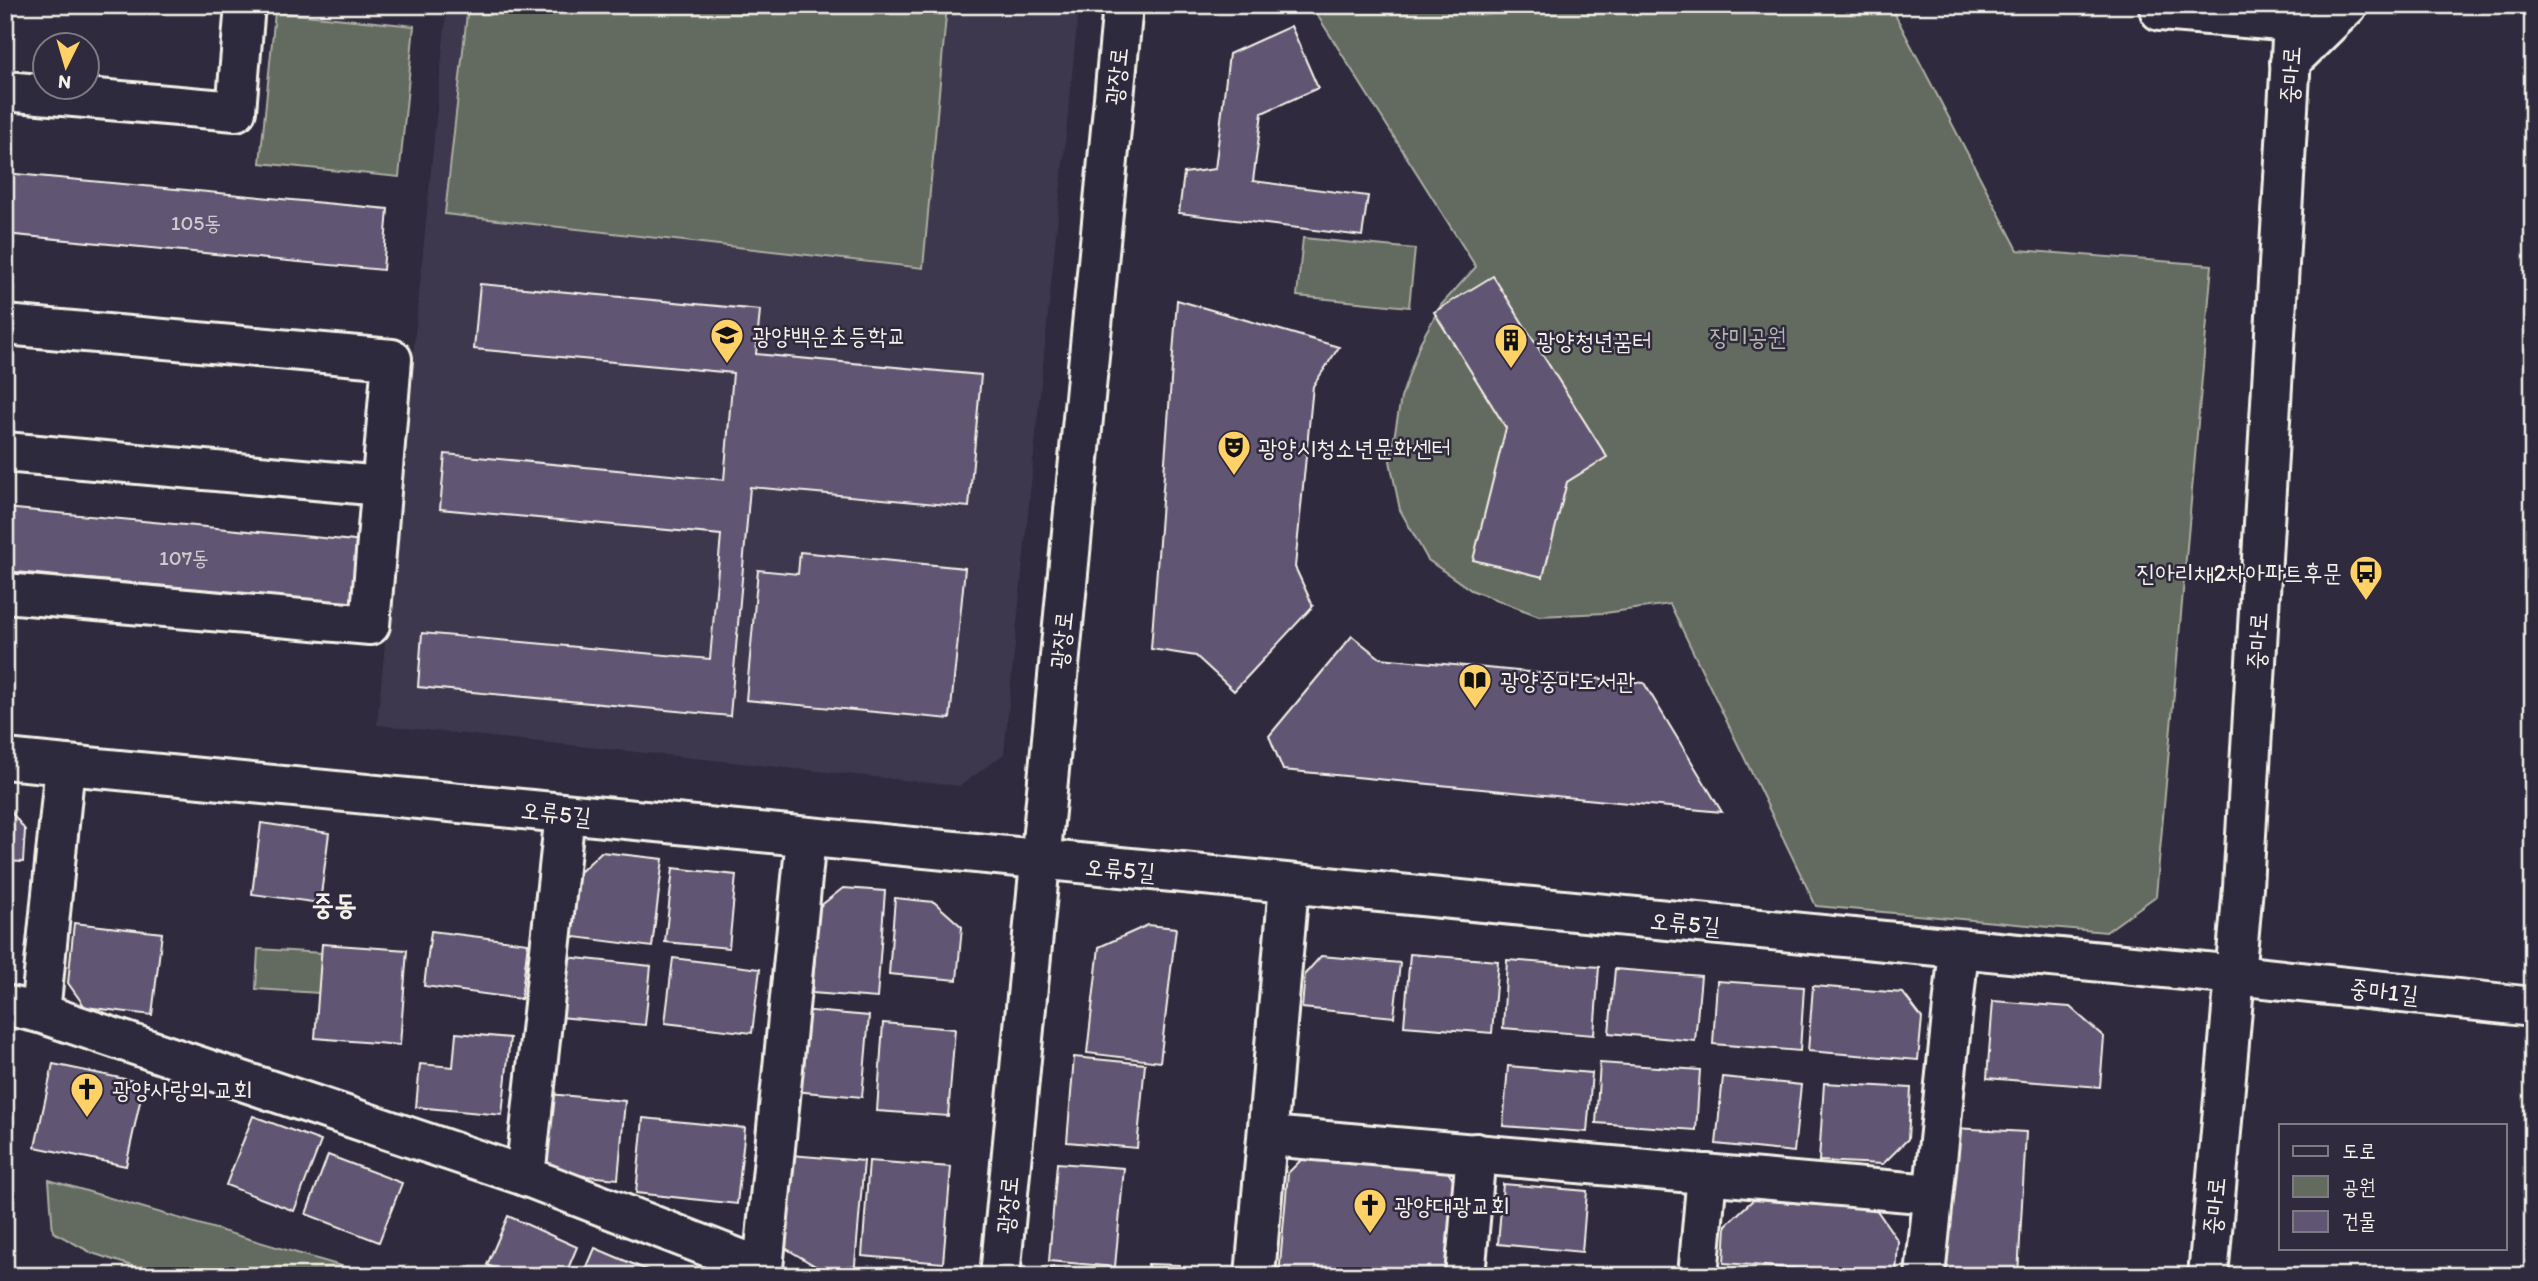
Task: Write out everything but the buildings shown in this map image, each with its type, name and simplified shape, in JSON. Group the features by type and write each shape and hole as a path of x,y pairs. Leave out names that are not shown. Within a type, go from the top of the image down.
{"street":[{"path":"5,90 236,111 246,5"},
{"name":"광장로","path":"1000,1276 1123,5"},
{"path":"2290,62 2348,5"},
{"path":"2160,11 2293,14"},
{"name":"중마로","path":"2208,1276 2236,975 2293,14"},
{"path":"5,325 392,359 370,625 5,593"},
{"path":"5,452 381,486"},
{"name":"오류5길","path":"5,759 2236,975"},
{"path":"65,765 23,1009 525,1176 764,1268 806,838"},
{"path":"525,1176 565,814"},
{"path":"1255,1276 1289,885"},
{"path":"1925,1276 1959,949"},
{"name":"중마1길","path":"2236,975 2533,1007"},
{"path":"1269,1136 1932,1194"},
{"path":"1465,1276 1476,1153"},
{"path":"1698,1276 1707,1174"}],"shaded area":[{"name":"광양백운초등학교","path":"447,5 1079,5 1004,754 960,786 377,725"}],"green space":[{"path":"468,5 947,5 923,268 445,214"},
{"name":"장미공원","path":"1311,5 1890,5 2018,250 2212,265 2156,896 2106,932 1816,906 1670,604 1605,613 1539,616 1471,590 1428,560 1400,510 1390,461 1401,398 1420,343 1441,305 1476,267"},
{"path":"275,12 414,26 399,177 260,163"},
{"path":"1303,238 1415,249 1409,307 1297,296"},
{"path":"258,949 322,953 319,993 256,989"},
{"path":"49,1180 375,1276 163,1276 92,1253 53,1232"}],"place":[{"name":"광양백운초등학교","path":"727,365"},
{"name":"광양청년꿈터","path":"1511,370"},
{"name":"광양시청소년문화센터","path":"1234,477"},
{"name":"진아리채2차아파트후문","path":"2366,602"},
{"name":"광양중마도서관","path":"1475,710"},
{"name":"광양사랑의 교회","path":"87,1119"},
{"name":"광양대광교회","path":"1370,1235"}],"district":[{"name":"중동","path":"334,904"}]}
